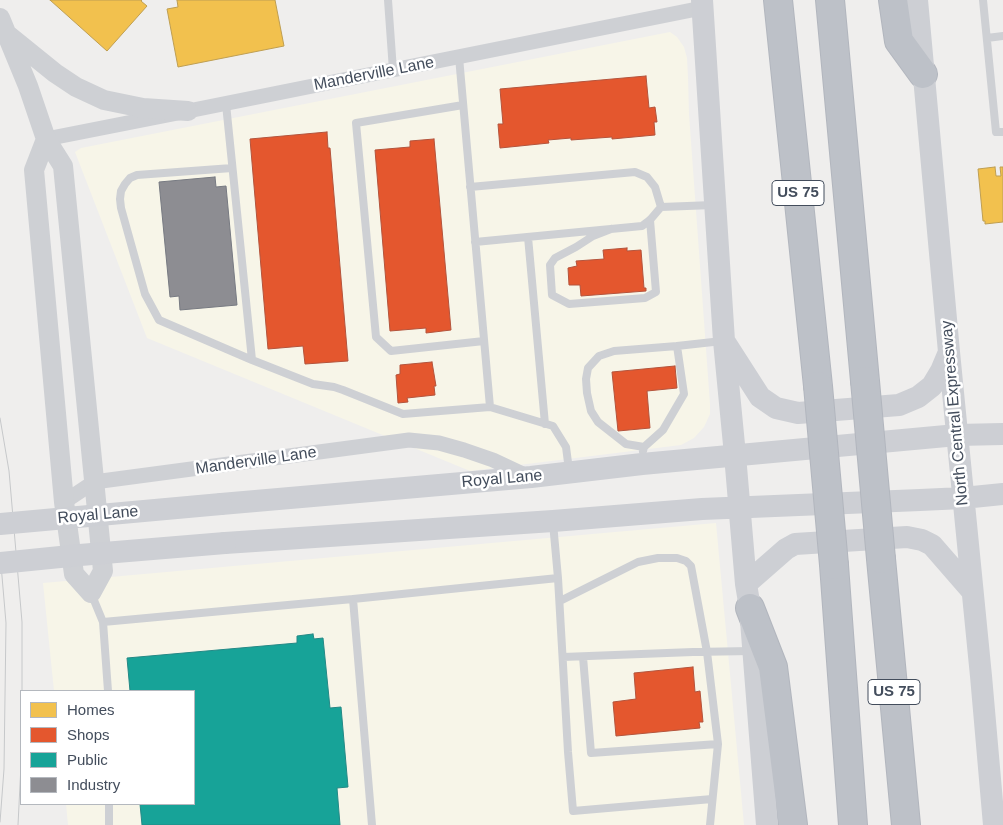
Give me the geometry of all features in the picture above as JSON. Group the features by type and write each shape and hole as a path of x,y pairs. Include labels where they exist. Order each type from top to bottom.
{"highway":[{"name":"US 75","path":"778,0 818,386 834,565 853,825"},
{"name":"US 75","path":"830,0 906,825"},
{"path":"893,0 899,41 923,74"},
{"path":"748,596 773,667 793,825"}],"main road":[{"name":"North Central Expressway","path":"917,0 972,591 992,761 994,825"},
{"path":"702,4 724,341 753,651 766,825"},
{"path":"724,341 760,397 776,408 798,413 899,404 918,397 932,386 949,352"},
{"name":"Royal Lane","path":"0,524 569,473 643,455 735,455 957,435 1003,434"},
{"path":"0,563 225,543 702,509 963,498 1003,494"},
{"path":"748,596 786,549 795,544 907,537 922,540 932,545 972,591"}],"street":[{"name":"Manderville Lane","path":"46,139 459,57 702,4"},
{"path":"4,26 55,73 76,87 104,100 144,108 188,111"},
{"path":"4,26 28,86 46,139 63,166 103,571 91,593 74,574 64,502 34,170 46,139"},
{"name":"Manderville Lane","path":"64,502 94,482 410,440 439,443 464,450 493,460 530,477"}],"lane":[{"path":"388,0 393,70"},
{"path":"983,0 996,132 1003,132"},
{"path":"987,38 1003,36"},
{"path":"459,57 490,408"},
{"path":"226,104 252,360"},
{"path":"463,105 356,123 376,338 391,351 484,342"},
{"path":"232,168 137,175 130,178 121,191 121,208 145,294 159,320 313,384 343,390 402,414 490,408 553,426 566,447 569,473"},
{"path":"470,187 635,172 647,178 655,187 661,207"},
{"path":"475,242 642,226 661,207 715,205"},
{"path":"611,229 593,236 556,258 550,265 552,295 569,304 645,298 656,292 650,220"},
{"path":"528,237 545,424"},
{"path":"676,346 684,394 663,430 643,455 598,422 591,410 587,393 586,379 588,368 599,356 614,351 724,341"},
{"path":"553,521 573,811 712,799"},
{"path":"560,601 638,562 658,558 677,558 686,560 692,566 707,652 718,744 710,825"},
{"path":"103,622 558,578"},
{"path":"91,593 103,622 108,690"},
{"path":"353,599 372,825"},
{"path":"563,657 753,651"},
{"path":"583,657 590,752 718,744"},
{"path":"109,805 109,825"}],"shaded area":[{"path":"670,32 677,37 684,47 687,58 689,114 710,404 710,414 704,427 694,438 681,445 470,471 147,338 75,152 81,148"},
{"path":"716,523 744,825 68,825 66,805 195,805 195,690 54,690 43,583"}],"building: Homes":[{"path":"50,0 142,0 147,6 107,51"},
{"path":"177,0 275,0 284,46 178,67 167,9 178,7"},
{"path":"995,167 996,176 1001,176 1000,167 1003,167 1003,222 985,224 985,221 983,221 978,169"}],"building: Shops":[{"path":"646,76 649,108 655,107 657,122 654,122 655,135 612,139 612,137 571,140 571,138 548,140 549,143 500,148 498,124 503,124 500,89"},
{"path":"327,132 328,148 330,148 348,361 305,364 303,346 268,349 250,139"},
{"path":"434,139 451,330 426,333 426,328 390,331 375,150 410,147 410,141"},
{"path":"627,248 627,251 641,250 644,288 646,288 646,291 581,296 580,285 569,285 568,268 577,266 576,261 604,259 603,250"},
{"path":"432,362 436,386 434,386 435,395 407,398 408,402 398,403 396,375 400,374 400,365"},
{"path":"675,366 677,388 647,391 650,428 618,431 612,372"},
{"path":"693,667 695,692 700,691 703,722 699,722 700,728 616,736 613,702 636,699 634,673"}],"building: Public":[{"path":"313,634 314,639 323,638 330,708 341,707 348,787 337,788 340,825 142,825 140,805 195,805 195,690 130,690 127,658 297,643 297,636"}],"building: Industry":[{"path":"215,177 216,187 226,186 237,305 180,310 179,296 170,297 159,182"}],"tram line":[{"path":"0,418 9,471 22,622 22,690"},
{"path":"0,553 6,623 4,769 0,822"},
{"path":"18,825 20,785"}]}
